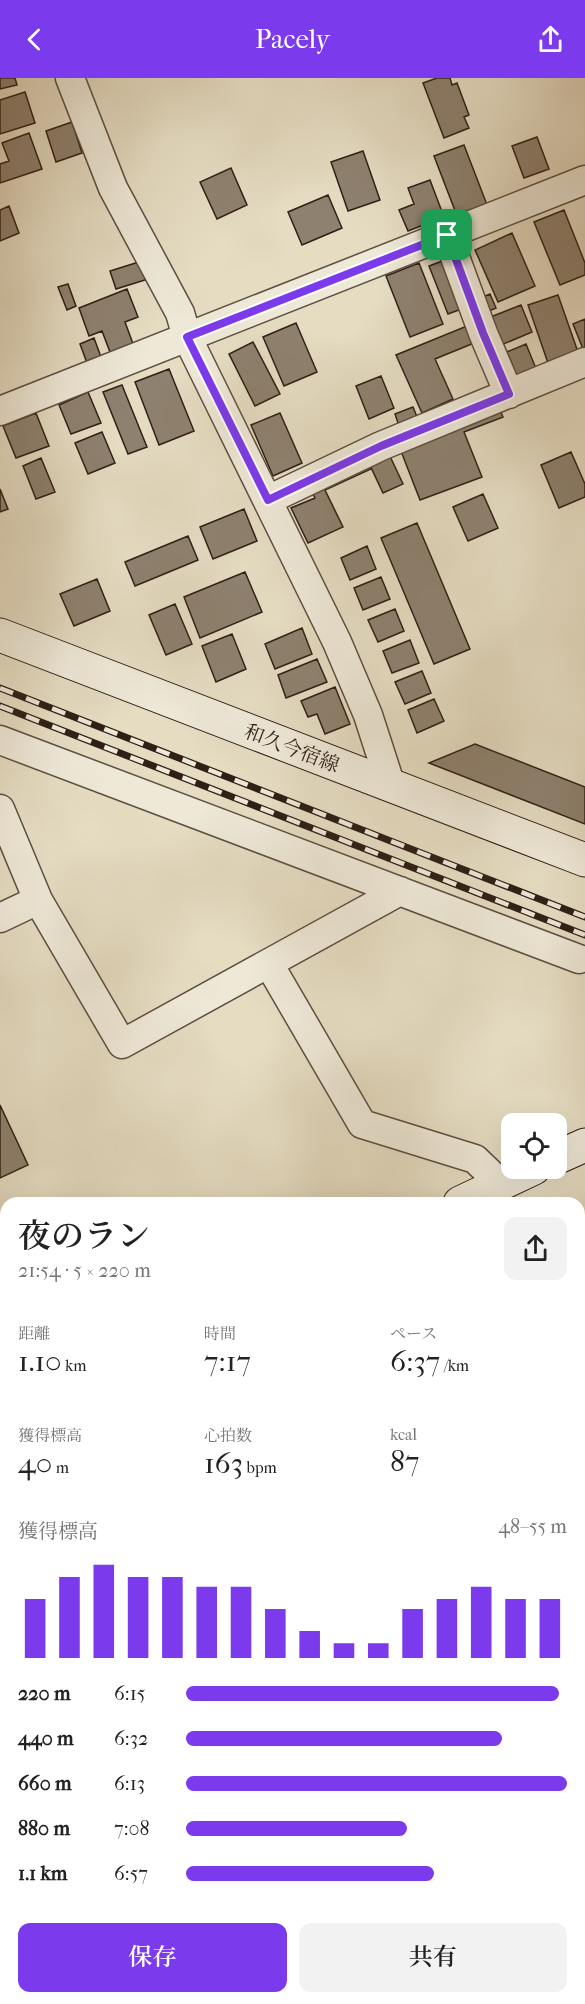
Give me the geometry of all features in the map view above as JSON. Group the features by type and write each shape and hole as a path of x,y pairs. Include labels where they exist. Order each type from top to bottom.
{"main road":[{"name":"和久今宿線","path":"0,635 585,860"},
{"path":"473,1197 511,1179"}],"street":[{"path":"70,78 113,188 180,314 187,337 342,652 368,715 391,786"},
{"path":"0,411 585,180"},
{"path":"447,235 483,333 509,394"},
{"path":"268,500 381,446 585,362"},
{"path":"0,740 579,959"},
{"path":"0,809 38,900 122,1044 400,891"},
{"path":"0,918 38,900"},
{"path":"269,964 362,1124 475,1159 501,1184"}],"building":[{"path":"0,78 15,78 17,85 0,89"},
{"path":"437,78 450,78 452,85 457,83 469,115 464,117 469,128 444,138 423,83"},
{"path":"25,92 35,123 0,134 0,100"},
{"path":"72,122 82,153 56,162 46,131"},
{"path":"29,133 42,169 0,183 0,164 9,161 2,143"},
{"path":"537,137 549,169 524,178 512,146"},
{"path":"464,145 489,210 459,221 434,156"},
{"path":"363,151 380,200 348,211 331,162"},
{"path":"231,168 247,205 217,219 200,182"},
{"path":"430,180 444,217 408,231 399,210 414,204 408,188"},
{"path":"328,195 342,228 302,245 288,212"},
{"path":"9,206 19,233 0,241 0,210"},
{"path":"564,210 585,263 585,275 560,285 534,222"},
{"path":"512,233 535,286 498,302 475,250"},
{"path":"445,260 464,308 448,314 429,266"},
{"path":"142,261 148,279 116,289 110,271"},
{"path":"419,263 443,324 410,337 386,276"},
{"path":"68,284 76,306 67,310 58,287"},
{"path":"127,289 138,317 125,322 136,352 113,360 102,331 89,336 79,308"},
{"path":"490,294 496,308 479,315 473,301"},
{"path":"558,295 578,352 548,363 528,305"},
{"path":"521,305 532,332 494,348 483,320"},
{"path":"585,319 585,354 573,324"},
{"path":"296,323 317,372 284,386 263,337"},
{"path":"467,326 474,343 435,359 453,399 422,413 396,355"},
{"path":"94,338 101,357 87,363 80,344"},
{"path":"253,342 280,394 255,406 229,354"},
{"path":"526,344 539,376 511,388 497,356"},
{"path":"169,369 194,431 159,445 135,382"},
{"path":"381,376 394,408 369,419 356,386"},
{"path":"122,385 147,447 128,454 103,392"},
{"path":"88,392 101,423 71,434 59,405"},
{"path":"413,407 420,424 401,432 395,414"},
{"path":"499,408 503,417 464,432 482,477 420,500 399,446"},
{"path":"36,413 49,446 16,458 3,426"},
{"path":"280,413 302,463 273,476 251,425"},
{"path":"102,432 115,463 88,474 75,443"},
{"path":"388,452 403,484 383,493 368,461"},
{"path":"571,452 585,484 585,497 559,508 541,465"},
{"path":"41,458 55,492 36,499 23,466"},
{"path":"366,459 371,469 325,490 343,527 308,543 291,508 315,498 309,486"},
{"path":"0,489 8,509 0,512"},
{"path":"483,494 498,528 468,541 453,507"},
{"path":"244,509 257,541 213,559 200,527"},
{"path":"417,523 470,649 434,664 381,538"},
{"path":"188,536 198,560 135,586 125,562"},
{"path":"367,546 376,569 350,580 341,558"},
{"path":"245,572 262,612 200,638 184,597"},
{"path":"381,577 390,599 363,610 354,588"},
{"path":"97,579 110,611 74,626 60,594"},
{"path":"175,604 192,644 166,655 149,615"},
{"path":"395,609 404,631 378,642 368,620"},
{"path":"302,628 312,654 275,669 265,644"},
{"path":"232,634 246,669 216,682 202,646"},
{"path":"410,640 419,663 392,673 383,651"},
{"path":"317,659 327,682 286,698 278,675"},
{"path":"422,671 431,693 405,704 395,682"},
{"path":"335,687 350,724 325,734 317,714 308,717 301,701"},
{"path":"434,699 444,721 417,733 408,710"},
{"path":"475,744 585,787 585,824 429,763"},
{"path":"0,1105 28,1165 0,1178"}],"railway":[{"path":"0,688 585,917"},
{"path":"0,706 585,935"}],"route":[{"path":"447,235 483,333 509,394 381,446 268,500 187,337 447,235"}]}
